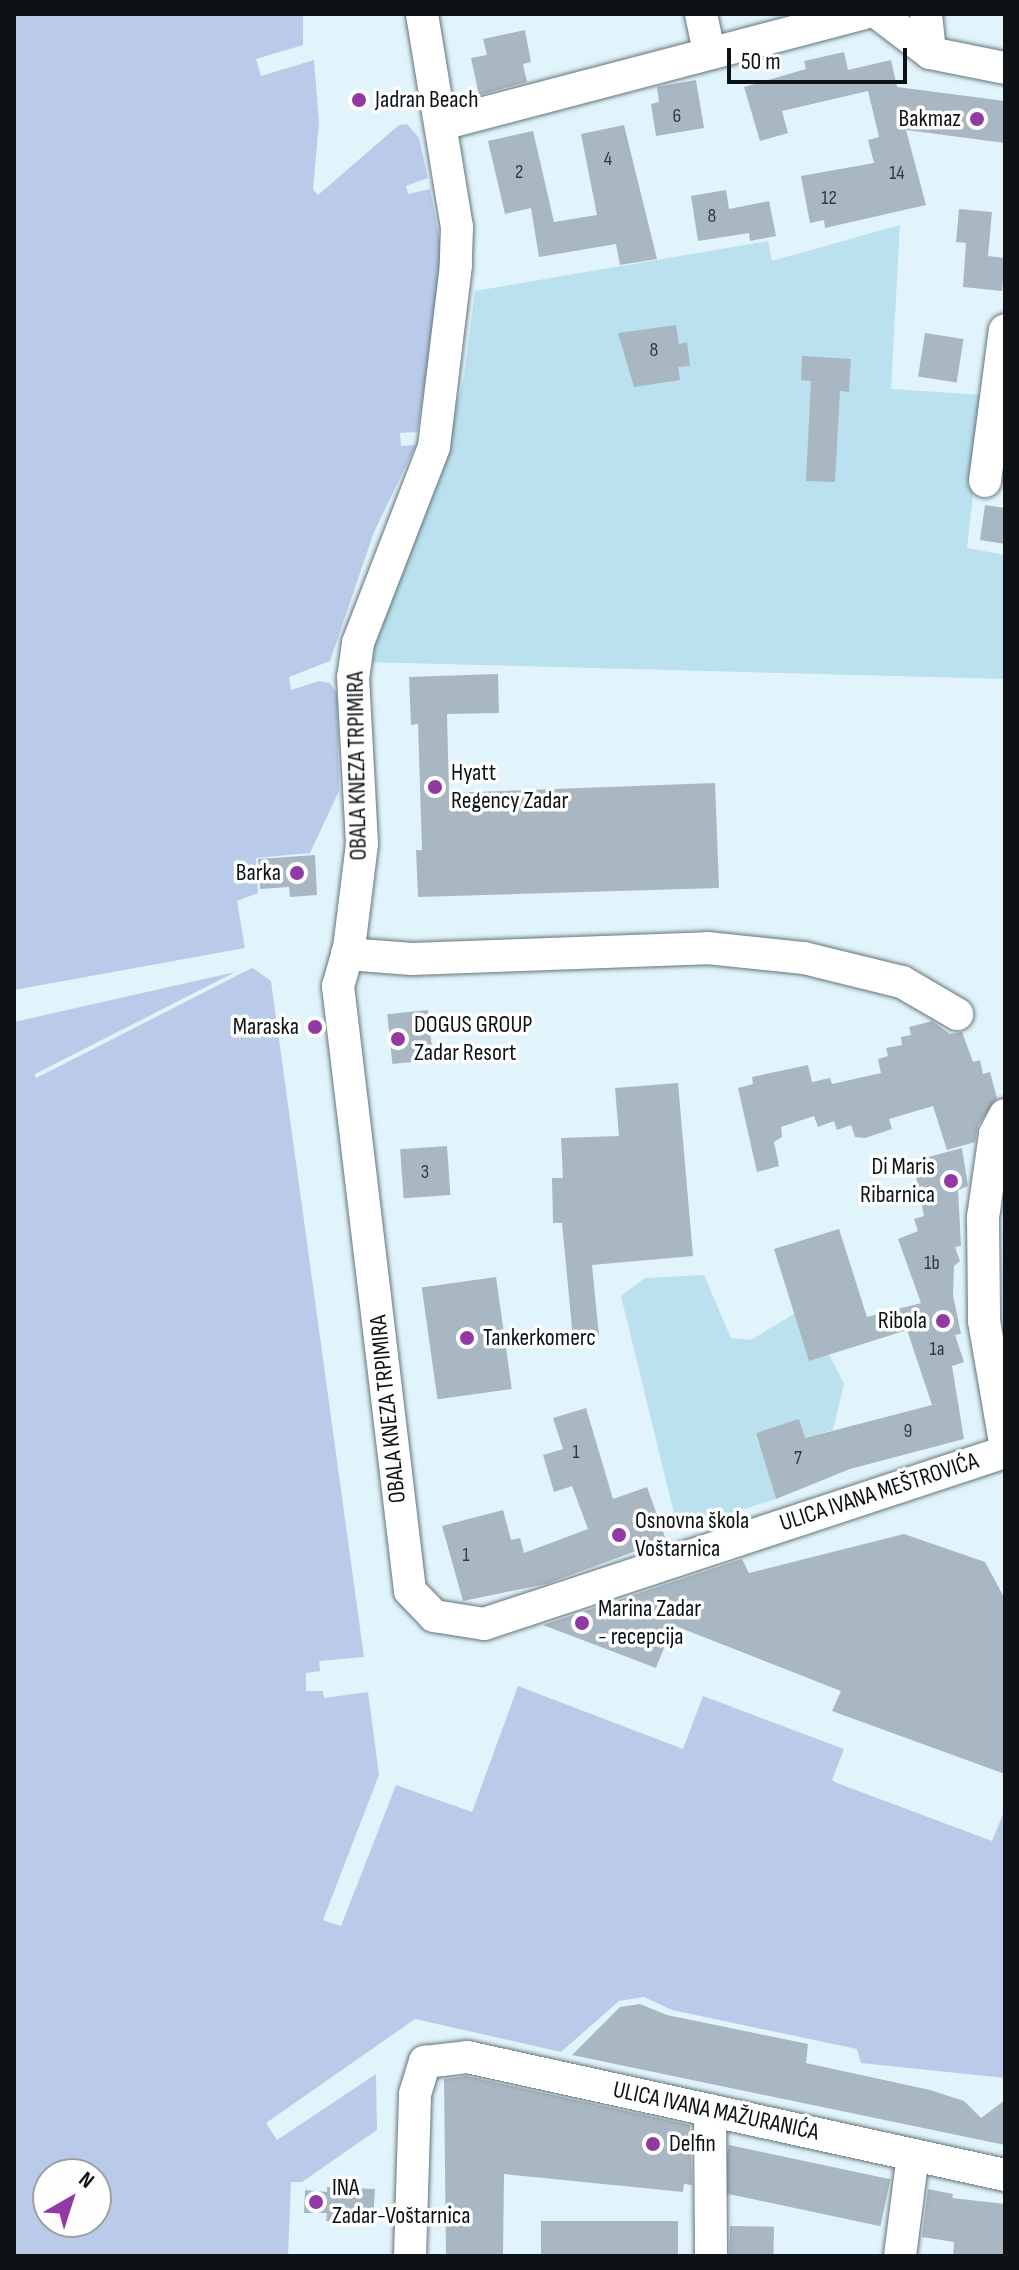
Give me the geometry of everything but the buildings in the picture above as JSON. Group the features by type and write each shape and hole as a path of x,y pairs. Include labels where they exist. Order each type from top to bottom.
{"street":[{"name":"OBALA KNEZA TRPIMIRA","path":"422,14 457,227 456,265 434,447 358,643 353,677 362,844 355,915 338,986 404,1569 410,1591 434,1616"},
{"path":"701,14 709,53"},
{"path":"442,124 862,14"},
{"path":"879,14 930,53 1005,68"},
{"path":"926,14 930,53"},
{"path":"985,481 1005,330"},
{"path":"347,954 412,959 707,948 804,958 902,982 957,1014"},
{"path":"1005,1115 995,1134 983,1232 984,1321 1005,1443"},
{"name":"ULICA IVANA MEŠTROVIĆA","path":"434,1616 484,1624 1005,1452"},
{"name":"ULICA IVANA MAŽURANIĆA","path":"410,2256 415,2094 425,2062 467,2057 1005,2175"},
{"path":"710,2110 711,2256"},
{"path":"900,2256 913,2155"}],"shaded area":[{"path":"14,14 303,14 303,45 256,59 261,76 314,60 319,123 313,189 318,195 399,125 407,124 419,138 428,178 406,186 408,194 430,189 441,247 440,292 417,432 400,433 401,446 416,445 374,532 330,661 289,677 291,690 319,681 330,683 337,694 339,791 310,853 256,858 258,893 237,901 245,948 14,990"},
{"path":"900,225 891,389 984,395 967,548 1005,555 1005,679 365,662 447,445 464,376 475,291 768,241 772,261"},
{"path":"253,968 271,981 364,1657 319,1661 320,1671 306,1673 306,1691 323,1691 324,1698 368,1692 379,1775 323,1920 341,1926 396,1785 472,1812 518,1686 683,1749 703,1696 844,1749 832,1780 837,1783 992,1841 1005,1809 1005,2078 861,2063 857,2049 672,2010 644,1997 619,2001 561,2052 415,2019 266,2123 277,2140 376,2074 377,2130 302,2182 291,2182 288,2256 14,2256 14,1022"},
{"path":"704,1275 731,1338 751,1340 805,1307 844,1384 833,1430 805,1438 799,1420 756,1433 776,1499 678,1530 621,1296 645,1278"}],"pier":[{"path":"245,948 246,952 18,1009 17,1005"},
{"path":"251,964 253,968 36,1078 34,1074"}],"place":[{"name":"Jadran Beach","path":"359,100"},
{"name":"Bakmaz","path":"977,119"},
{"name":"Hyatt Regency Zadar","path":"435,787"},
{"name":"Barka","path":"297,873"},
{"name":"Maraska","path":"315,1027"},
{"name":"DOGUS GROUP Zadar Resort","path":"398,1039"},
{"name":"Di Maris Ribarnica","path":"951,1181"},
{"name":"Ribola","path":"943,1321"},
{"name":"Tankerkomerc","path":"467,1338"},
{"name":"Osnovna škola Voštarnica","path":"619,1535"},
{"name":"Marina Zadar - recepcija","path":"582,1623"},
{"name":"Delfin","path":"653,2144"},
{"name":"INA Zadar-Voštarnica","path":"316,2202"}]}
